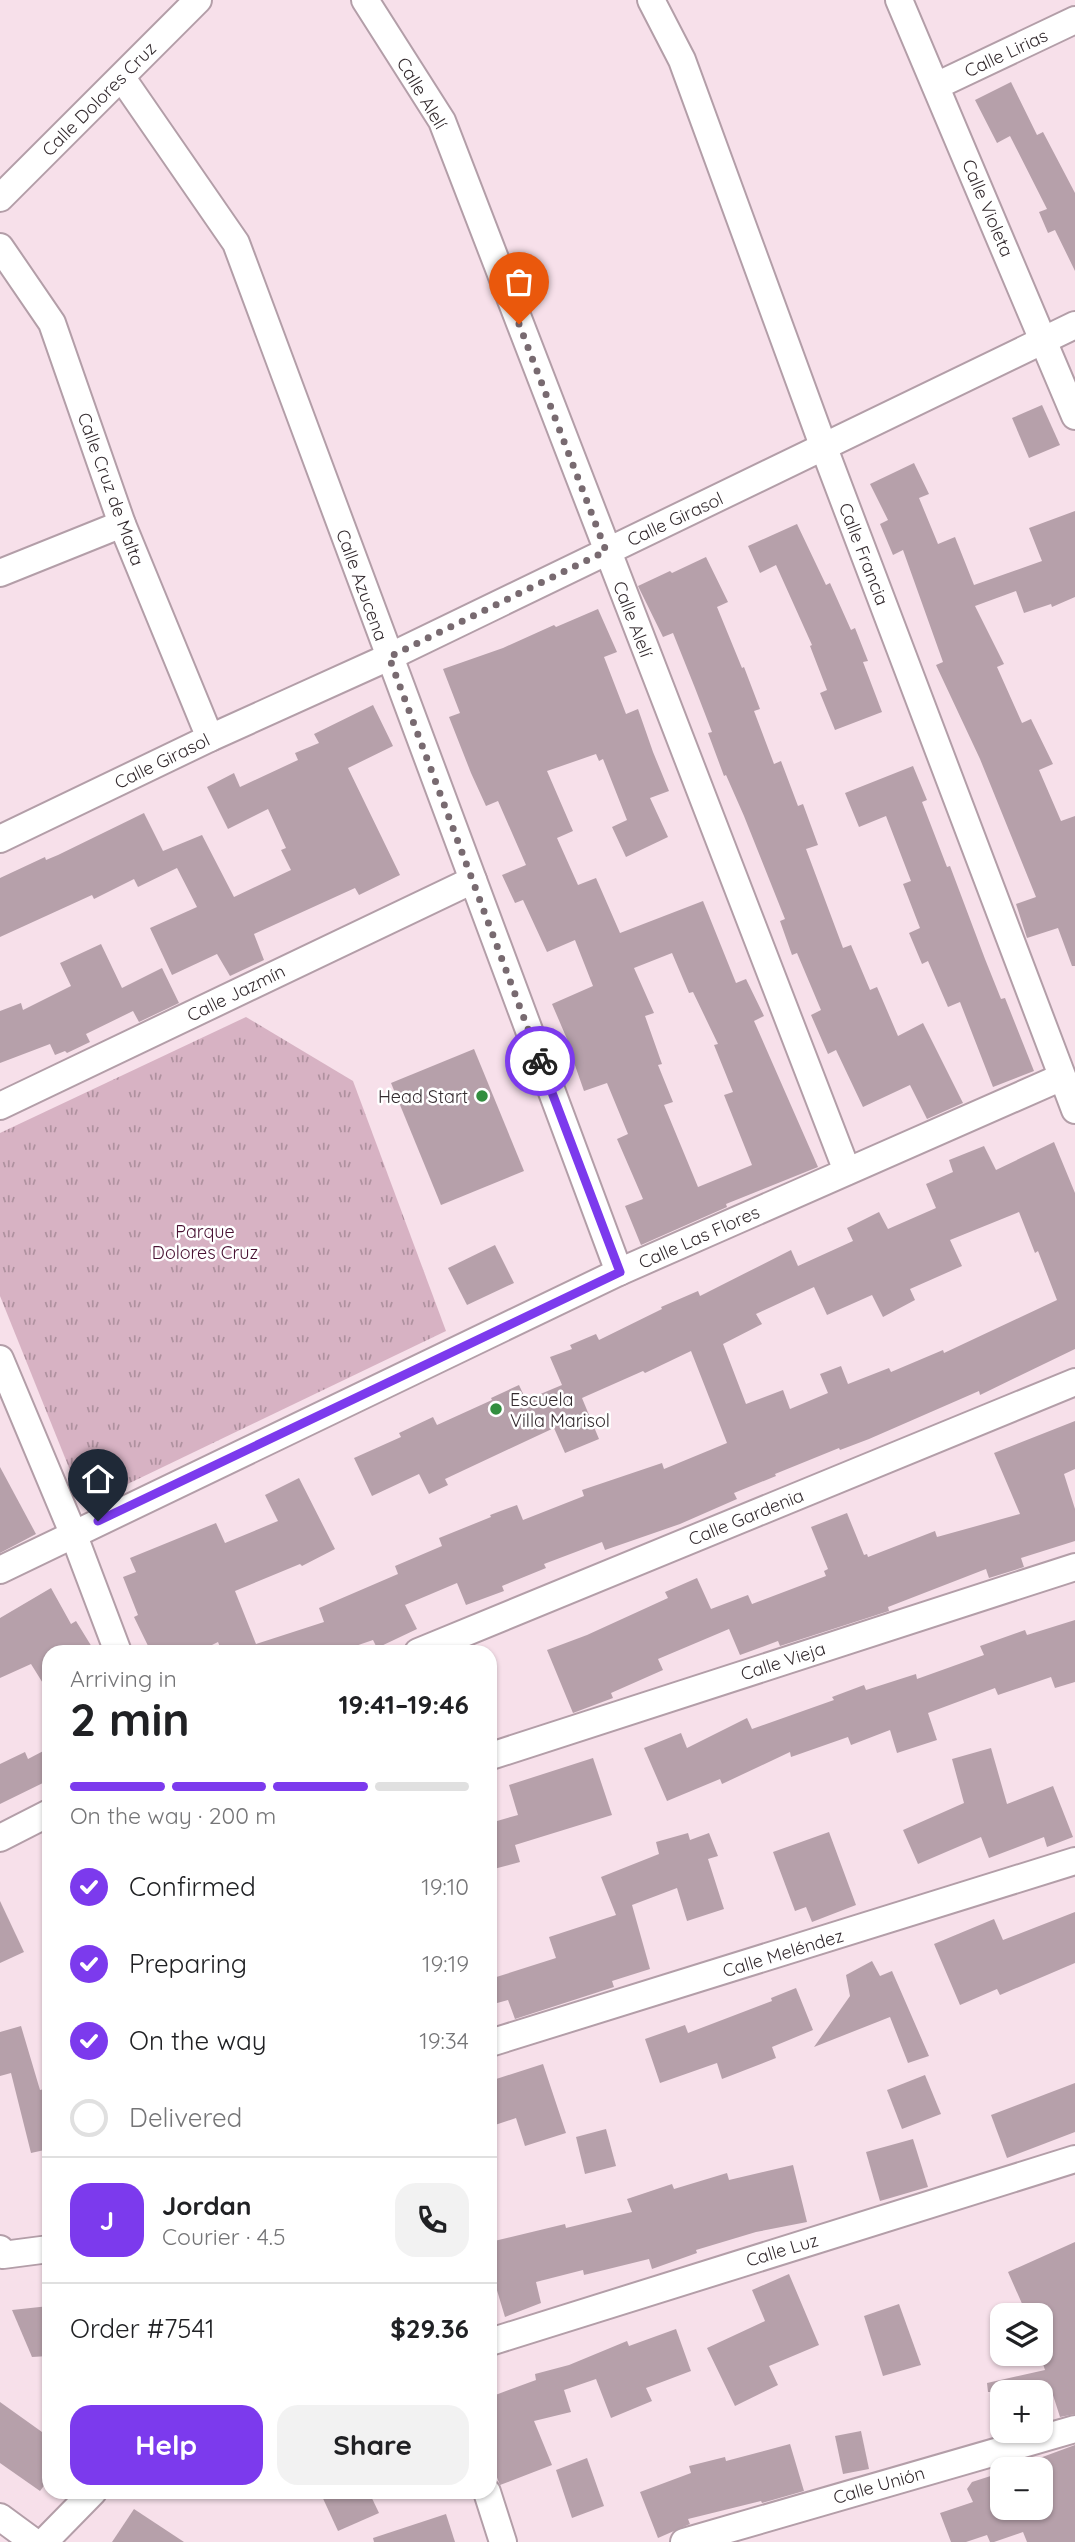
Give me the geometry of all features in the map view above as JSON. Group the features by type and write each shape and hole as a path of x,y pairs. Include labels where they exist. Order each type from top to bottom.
{"street":[{"name":"Calle Dolores Cruz","path":"0,198 198,0"},
{"name":"Calle Alelí","path":"365,0 442,121 847,1171"},
{"name":"Calle Francia","path":"651,0 682,60 824,448 1075,1110"},
{"name":"Calle Violeta","path":"899,0 1075,416"},
{"name":"Calle Lirias","path":"936,86 1075,20"},
{"name":"Calle Azucena","path":"122,78 236,243 620,1272"},
{"name":"Calle Cruz de Malta","path":"0,247 52,323 122,524 210,738"},
{"name":"Calle Girasol","path":"0,839 210,738 389,657 1075,325"},
{"path":"0,573 122,524"},
{"name":"Calle Jazmín","path":"0,1107 473,880"},
{"name":"Calle Las Flores","path":"0,1570 620,1272 1062,1077"},
{"path":"0,1359 73,1533 115,1645"},
{"name":"Calle Gardenia","path":"435,1645 1075,1382"},
{"name":"Calle Vieja","path":"497,1754 1075,1567"},
{"path":"0,1838 42,1817"},
{"name":"Calle Meléndez","path":"497,2041 1075,1861"},
{"name":"Calle Luz","path":"497,2340 1075,2159"},
{"path":"1,2254 42,2250"},
{"name":"Calle Unión","path":"684,2542 1075,2429"},
{"path":"44,2542 86,2499"},
{"path":"489,2499 503,2542"},
{"path":"0,2517 34,2542"}],"green space":[{"name":"Parque Dolores Cruz","path":"246,1017 353,1081 446,1331 84,1505 0,1296 0,1133"}],"building":[{"path":"1011,82 1037,135 1043,132 1075,193 1075,271 1055,230 1048,233 1039,212 1047,209 1010,136 997,143 975,100"},
{"path":"1042,405 1060,445 1029,458 1012,418"},
{"path":"914,463 929,494 919,498 938,544 955,537 974,585 1042,561 1029,528 1075,511 1075,597 1052,607 1051,604 1024,613 1016,591 975,606 1004,664 997,667 1022,723 1031,719 1053,764 1039,770 1061,821 1075,816 1075,966 1072,966 1058,928 1027,938 1016,904 1036,897 980,759 936,665 943,662 903,550 893,555 880,524 888,520 870,484"},
{"path":"797,524 826,585 830,583 851,630 855,628 868,661 863,662 882,712 835,730 820,693 827,690 810,646 812,645 776,565 760,573 748,546"},
{"path":"706,557 728,602 717,607 760,709 754,711 774,764 781,761 798,806 803,804 818,845 806,849 843,948 851,945 870,990 877,987 898,1036 923,1023 963,1103 927,1119 910,1085 863,1107 836,1050 828,1054 811,1015 821,1010 797,953 792,955 780,921 785,919 744,816 726,775 724,776 708,733 712,732 673,633 663,637 638,586"},
{"path":"598,609 617,652 604,657 626,714 638,709 669,791 650,798 668,837 626,857 612,827 627,820 603,759 599,761 596,754 547,771 573,831 557,838 578,885 596,878 620,933 703,901 736,983 746,979 764,1016 754,1021 818,1167 726,1204 727,1207 641,1245 625,1206 643,1199 617,1139 628,1134 607,1083 584,1091 571,1054 573,1053 552,1004 593,986 575,940 547,952 523,900 515,903 502,875 526,865 498,801 486,806 449,717 460,713 443,669 503,648 554,625 556,627","holes":["672,953 689,993 693,992 718,1044 714,1045 733,1092 724,1095 752,1165 698,1187 664,1105 673,1102 658,1065 662,1064 645,1016 654,1013 634,968"]},
{"path":"373,705 393,746 348,768 400,875 359,895 355,888 254,934 264,960 230,976 217,954 172,975 150,928 197,907 177,868 138,887 134,879 94,899 92,895 0,937 0,878 45,857 46,860 58,855 144,813 163,851 202,835 234,897 291,870 281,850 286,848 268,809 228,829 207,787 234,773 240,787 298,760 295,753 319,743 314,734"},
{"path":"913,766 927,800 922,802 947,867 950,866 1001,999 1005,998 1034,1071 993,1087 960,1002 948,1007 928,961 922,964 909,933 920,928 903,884 911,881 886,816 859,827 845,793"},
{"path":"101,944 122,988 162,968 179,1003 139,1022 133,1011 86,1034 90,1042 67,1053 65,1051 55,1055 50,1044 0,1063 0,1011 21,1003 23,1010 71,986 60,963"},
{"path":"474,1049 524,1171 441,1205 391,1083"},
{"path":"1054,1142 1075,1193 1075,1349 980,1395 979,1391 869,1439 775,1474 776,1476 734,1493 737,1499 680,1524 605,1550 602,1542 544,1564 546,1568 502,1586 504,1591 466,1605 457,1583 405,1605 417,1629 383,1645 376,1645 373,1640 358,1645 219,1645 218,1642 212,1645 148,1645 134,1617 138,1615 123,1577 136,1572 130,1558 216,1523 225,1543 278,1521 265,1495 299,1478 335,1549 302,1566 300,1564 235,1591 256,1644 324,1622 319,1608 398,1574 395,1566 442,1546 439,1538 491,1517 490,1515 517,1505 523,1520 584,1496 582,1490 662,1463 664,1469 727,1443 691,1351 582,1398 599,1439 565,1453 554,1428 445,1479 448,1485 429,1494 419,1474 372,1496 354,1458 401,1437 399,1433 433,1417 437,1425 519,1385 526,1400 562,1385 550,1357 572,1349 570,1345 596,1334 599,1340 662,1309 661,1307 698,1291 700,1296 791,1250 798,1266 853,1241 847,1228 879,1212 888,1229 936,1208 926,1184 953,1172 949,1160 984,1146 996,1170","holes":["1019,1212 1035,1253 1038,1251 1057,1300 944,1353 943,1350 891,1372 889,1368 848,1384 841,1366 820,1374 828,1393 790,1409 783,1390 746,1404 723,1344 762,1324 756,1314 814,1287 827,1315 872,1295 883,1317 915,1300 910,1289 962,1266 950,1240"]},
{"path":"495,1245 514,1283 467,1305 448,1268"},
{"path":"1075,1421 1075,1469 1064,1474 1075,1509 1075,1541 1021,1558 1024,1567 989,1578 986,1569 888,1607 889,1611 780,1646 778,1641 740,1655 729,1629 658,1659 663,1670 611,1693 613,1698 573,1713 547,1650 668,1598 665,1592 697,1578 711,1609 748,1595 752,1604 826,1576 824,1571 828,1569 811,1527 847,1513 864,1555 867,1554 868,1557 935,1531 937,1537 1020,1514 994,1453"},
{"path":"0,1467 36,1534 0,1553"},
{"path":"51,1588 71,1624 76,1621 91,1645 42,1645 42,1682 31,1664 0,1678 0,1618"},
{"path":"1075,1620 1075,1682 1055,1688 1051,1677 998,1695 995,1688 928,1713 937,1740 897,1753 890,1730 851,1745 848,1737 791,1757 790,1752 722,1784 720,1779 667,1801 644,1748 681,1733 687,1748 747,1718 752,1729 834,1700 832,1697 864,1685 866,1690 916,1674 917,1679 984,1655 980,1646 1025,1630 1027,1635"},
{"path":"991,1748 1007,1804 1053,1786 1073,1837 1047,1847 1044,1837 989,1858 981,1837 918,1864 903,1830 964,1803 952,1759"},
{"path":"25,1752 28,1759 42,1752 42,1783 0,1804 0,1764"},
{"path":"593,1758 612,1815 515,1845 520,1862 497,1868 497,1821 518,1815 509,1785"},
{"path":"829,1832 856,1905 812,1922 806,1907 795,1911 773,1852"},
{"path":"688,1833 690,1840 709,1833 718,1856 708,1859 724,1909 687,1921 677,1888 632,1905 650,1969 612,1981 614,1987 515,2019 508,2000 497,2003 497,1977 556,1958 549,1937 616,1915 601,1877 659,1854 656,1842"},
{"path":"0,1901 24,1952 0,1963"},
{"path":"1075,1912 1075,1963 1000,1995 997,1989 960,2005 934,1944 994,1919 1003,1940"},
{"path":"872,1961 880,1976 892,1971 929,2056 908,2063 890,2017 814,2047 850,1996 846,1975"},
{"path":"796,1988 813,2030 772,2047 776,2058 722,2079 717,2063 660,2083 645,2039 685,2025 688,2033 772,2001 771,1998"},
{"path":"21,2026 42,2090 42,2151 31,2153 11,2073 0,2076 0,2032"},
{"path":"543,2064 566,2133 525,2146 516,2118 497,2124 497,2079"},
{"path":"925,2075 941,2114 902,2129 887,2090"},
{"path":"1075,2083 1075,2132 1007,2158 991,2115"},
{"path":"606,2129 616,2166 585,2174 576,2137"},
{"path":"913,2139 928,2187 880,2201 866,2152"},
{"path":"793,2165 807,2222 756,2232 696,2250 697,2253 652,2269 649,2259 584,2275 583,2270 536,2282 541,2303 505,2317 497,2290 497,2240 565,2224 566,2228 632,2212 627,2199 672,2184 674,2189 727,2173 729,2180"},
{"path":"1075,2242 1075,2414 1060,2417 1053,2395 1053,2380 1000,2380 1045,2370 1044,2366 1053,2366 1053,2303 1022,2303 1008,2272"},
{"path":"789,2274 819,2345 769,2366 778,2385 735,2406 707,2348 765,2321 752,2290"},
{"path":"899,2304 921,2365 883,2376 864,2316"},
{"path":"42,2307 42,2356 32,2357 12,2310"},
{"path":"676,2329 691,2371 646,2388 652,2401 611,2418 596,2379 564,2390 571,2412 534,2421 552,2465 500,2485 497,2478 497,2394 536,2380 535,2374 569,2365 627,2341 629,2346"},
{"path":"0,2402 42,2432 42,2488 40,2491 0,2463"},
{"path":"861,2431 869,2469 843,2474 835,2436"},
{"path":"790,2444 804,2491 688,2519 690,2524 658,2538 640,2492 691,2473 689,2466 725,2457 726,2461"},
{"path":"1075,2445 1075,2542 1027,2542 1023,2532 994,2542 990,2542 987,2535 966,2542 951,2542 940,2513 973,2502 967,2489 972,2482 990,2476 990,2520 1053,2520 1053,2457 1042,2457"},
{"path":"587,2458 604,2506 572,2518 556,2470"},
{"path":"323,2499 372,2499 379,2513 338,2531"},
{"path":"134,2509 184,2542 112,2542"},
{"path":"446,2514 455,2542 374,2542 373,2538"}],"way so far":[{"path":"519,324 606,551 389,657 540,1061"}],"place":[{"name":"Head Start","path":"482,1096"},
{"name":"Escuela Villa Marisol","path":"496,1409"}],"route":[{"path":"98,1521 620,1272 540,1061"}]}
